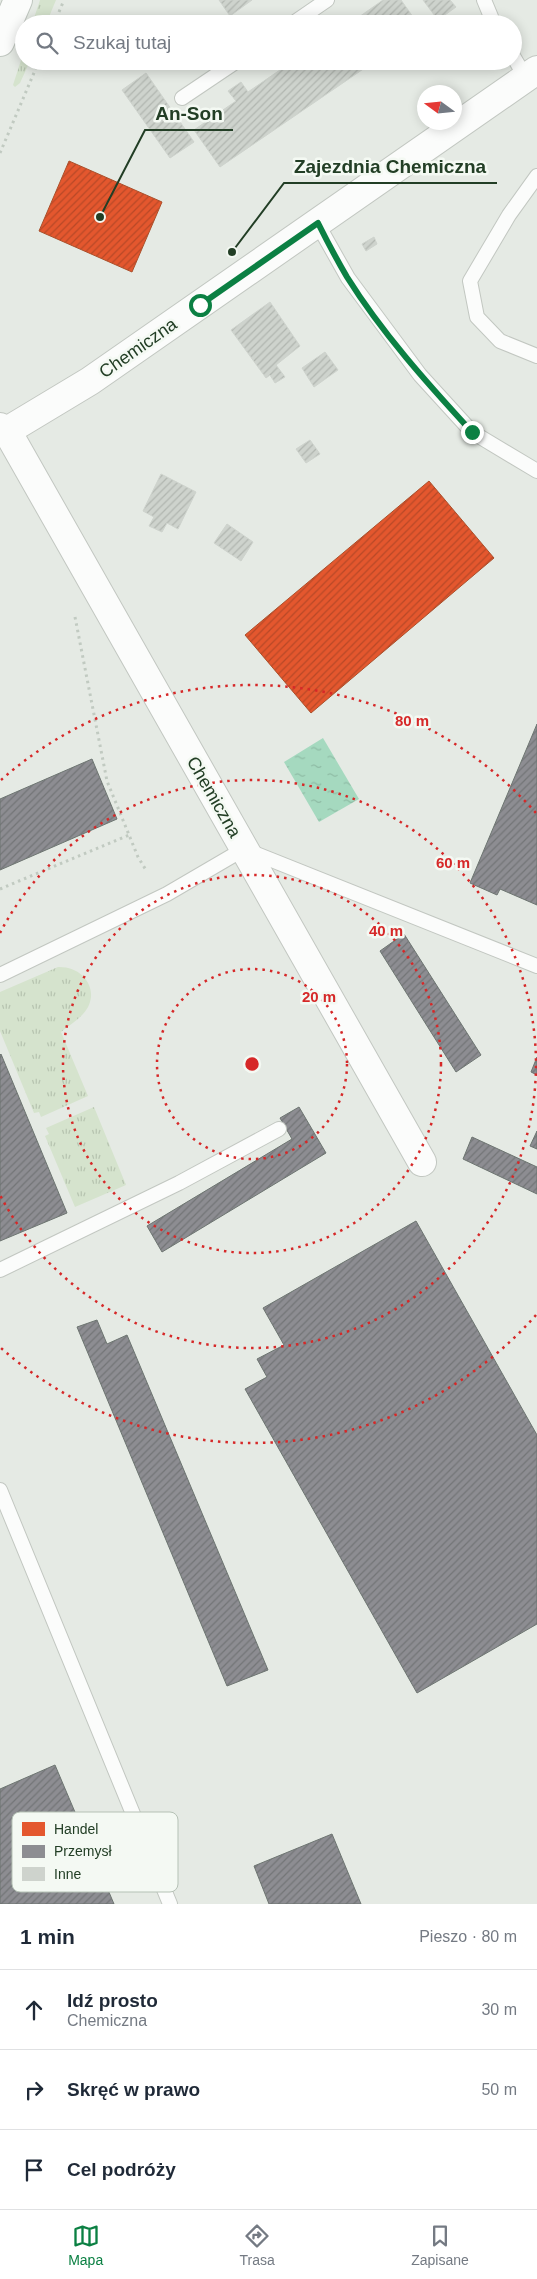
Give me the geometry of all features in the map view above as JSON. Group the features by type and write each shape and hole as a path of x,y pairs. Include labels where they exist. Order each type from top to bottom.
{"street":[{"path":"0,42 18,0"},
{"name":"Chemiczna","path":"422,1162 244,849 2,431 90,381 318,223 525,68"}],"lane":[{"path":"305,15 327,0"},
{"path":"484,0 490,15"},
{"path":"182,98 224,70"},
{"path":"537,176 509,215 470,281 477,317 500,341 537,356"},
{"path":"318,223 348,278 420,376 472,432 537,471"},
{"path":"0,975 167,894 244,849 537,966"},
{"path":"0,1270 179,1183 279,1129"},
{"path":"0,1490 132,1812"},
{"path":"165,1892 170,1904"}],"path":[{"path":"58,15 64,0"},
{"path":"0,153 34,70"},
{"path":"76,609 75,616 107,781 129,835 146,870"},
{"path":"0,889 129,835"}],"green space":[{"path":"40,0 56,0 50,15 35,15"},
{"path":"18,70 26,70 20,83 15,87 13,85"},
{"path":"58,967 76,971 88,982 91,990 91,998 83,1014 61,1032 88,1096 41,1117 39,1112 34,1113 0,1031 0,992"},
{"path":"94,1107 126,1185 75,1207 45,1136 49,1134 46,1128"}],"water":[{"path":"323,738 359,799 319,822 284,762"}],"building: Handel":[{"path":"69,161 162,202 132,272 39,231"},
{"path":"429,481 494,558 311,713 245,635"}],"building: Przemysł":[{"path":"537,724 537,905 500,889 497,895 470,883"},
{"path":"92,759 117,819 0,870 0,799"},
{"path":"404,934 481,1055 456,1072 380,951"},
{"path":"0,1055 67,1213 0,1241"},
{"path":"537,1057 537,1075 531,1072"},
{"path":"299,1107 326,1153 162,1252 147,1226 292,1139 280,1118"},
{"path":"537,1131 537,1149 530,1146"},
{"path":"472,1137 537,1167 537,1194 463,1159"},
{"path":"416,1221 537,1435 537,1624 417,1693 245,1389 267,1377 257,1359 284,1345 263,1308"},
{"path":"97,1320 107,1344 127,1335 268,1670 227,1686 77,1327"},
{"path":"55,1765 75,1812 12,1812 12,1892 109,1892 114,1904 0,1904 0,1789"},
{"path":"332,1834 361,1904 269,1904 254,1866"}],"building: Inne":[{"path":"219,0 252,0 231,15 229,15"},
{"path":"383,0 401,0 412,15 362,15"},
{"path":"423,0 450,0 456,7 445,15 434,15"},
{"path":"280,70 362,70 220,167 194,130 236,101 228,91 241,82 248,92"},
{"path":"146,73 194,142 170,158 122,90"},
{"path":"374,237 377,244 366,251 362,244"},
{"path":"270,302 300,346 276,365 285,377 275,383 270,375 266,378 231,330"},
{"path":"325,352 338,370 314,387 302,368"},
{"path":"310,440 320,454 306,463 296,449"},
{"path":"161,474 196,492 178,529 167,523 162,532 149,526 154,517 143,511"},
{"path":"227,524 253,542 241,561 214,543"}],"place":[{"name":"An-Son","path":"100,217"},
{"name":"Zajezdnia Chemiczna","path":"232,252"}],"route":[{"path":"200,305 318,223 348,278 384,329 420,376 472,432"}]}
